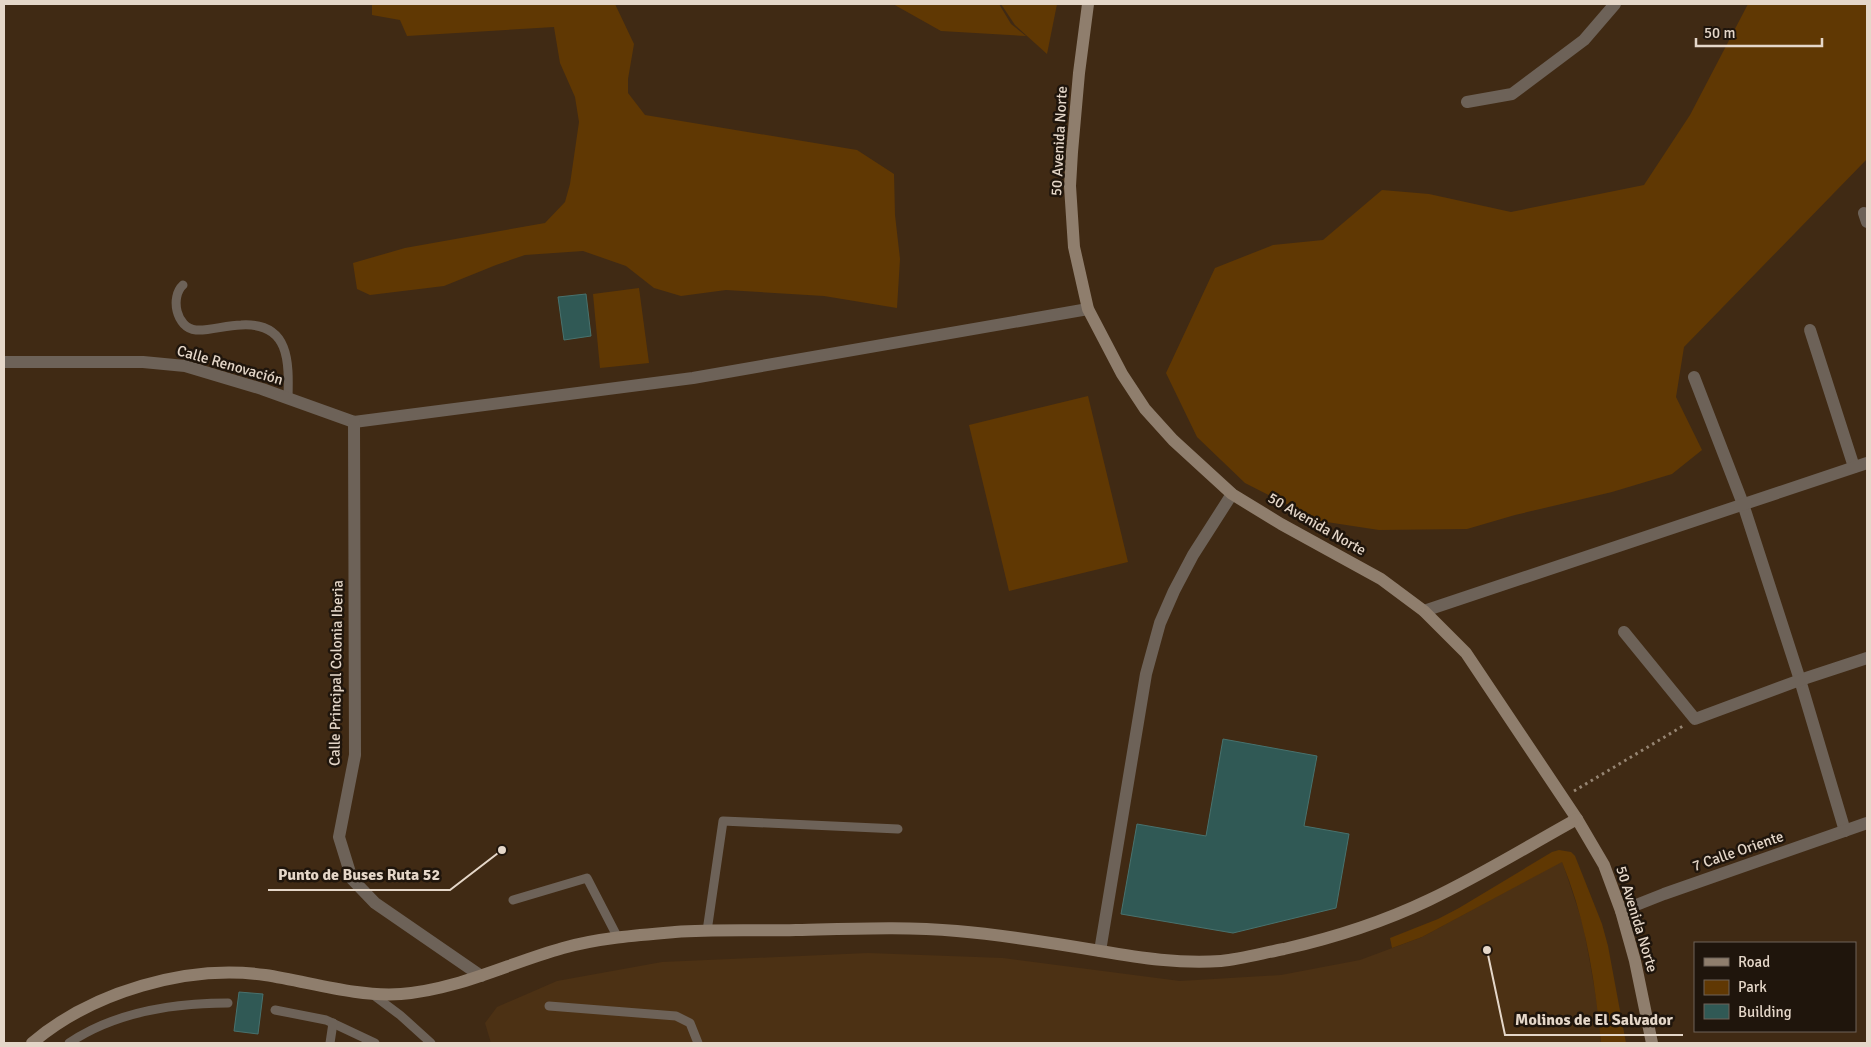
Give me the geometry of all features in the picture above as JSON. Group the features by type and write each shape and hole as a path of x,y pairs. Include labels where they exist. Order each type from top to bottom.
{"street":[{"name":"50 Avenida Norte","path":"1088,4 1079,73 1070,186 1074,248 1088,309 1122,374 1145,409 1173,440 1232,494 1281,524 1381,579 1424,611 1466,653 1577,818 1604,865 1621,911 1636,961 1652,1043"},
{"path":"1467,102 1512,94 1584,40 1615,4"},
{"path":"354,422 693,378 1088,309"},
{"path":"1810,330 1854,467"},
{"name":"Calle Renovación","path":"4,362 143,362 185,366 288,398 354,422"},
{"path":"1694,377 1743,504 1800,680 1845,831"},
{"name":"Calle Principal Colonia Iberia","path":"354,422 355,755 339,837 352,879 375,903 481,976"},
{"path":"1424,611 1867,463"},
{"path":"1100,951 1146,674 1160,623 1193,555 1232,494"},
{"path":"1624,632 1695,719 1800,680 1867,658"},
{"path":"32,1043 70,1017 116,994 169,979 198,974 261,974 371,994 424,991 452,985 568,947 618,938 677,932 857,928 939,930 1011,938 1140,958 1224,960 1324,940 1424,902 1464,882 1577,818"},
{"name":"7 Calle Oriente","path":"1621,911 1867,823"}],"lane":[{"path":"183,285 176,296 178,313 181,322 186,327 203,330 244,324 258,326 271,331 279,338 288,361 288,398"},
{"path":"707,931 723,821 898,829"},
{"path":"513,900 587,878 618,938"},
{"path":"371,994 400,1015 432,1043"},
{"path":"69,1043 115,1020 150,1010 196,1003 228,1003"},
{"path":"549,1006 676,1016 690,1023 698,1043"},
{"path":"275,1010 326,1020 375,1043"},
{"path":"330,1043 333,1023"}],"path":[{"path":"1587,784 1695,719"}],"shaded area":[{"path":"1562,861 1583,924 1598,1008 1601,1043 491,1043 485,1023 497,1007 557,981 662,962 868,953 1003,958 1180,981 1281,975 1360,960 1422,937"}],"green space":[{"path":"372,4 615,4 634,44 628,79 628,93 645,115 857,150 894,174 895,215 900,259 897,308 824,296 726,290 681,296 654,288 626,266 583,251 525,255 444,286 370,295 357,289 353,263 405,248 545,223 565,202 570,184 579,122 575,97 560,63 554,27 407,36 400,20 372,15"},
{"path":"893,4 999,4 1011,24 1026,36 941,31"},
{"path":"1001,4 1057,4 1047,54 1015,25"},
{"path":"1748,4 1867,4 1867,159 1684,347 1676,397 1702,450 1672,474 1612,492 1515,515 1467,529 1379,530 1320,521 1245,483 1197,437 1166,373 1215,268 1273,245 1323,240 1382,190 1429,194 1511,212 1644,185 1690,115"},
{"path":"639,288 649,363 600,368 593,294"},
{"path":"1088,396 1128,562 1009,591 969,425"},
{"path":"1559,850 1571,852 1575,856 1602,924 1608,946 1626,1043 1601,1043 1588,951 1577,906 1562,862 1422,937 1392,948 1390,938 1438,919 1552,852"}],"building":[{"path":"586,294 591,336 564,340 558,297"},
{"path":"1223,739 1317,756 1304,826 1349,834 1336,908 1233,933 1121,914 1137,824 1206,836"},
{"path":"239,992 263,994 258,1034 234,1031"}],"place":[{"name":"Punto de Buses Ruta 52","path":"502,850"},
{"name":"Molinos de El Salvador","path":"1487,950"}]}
